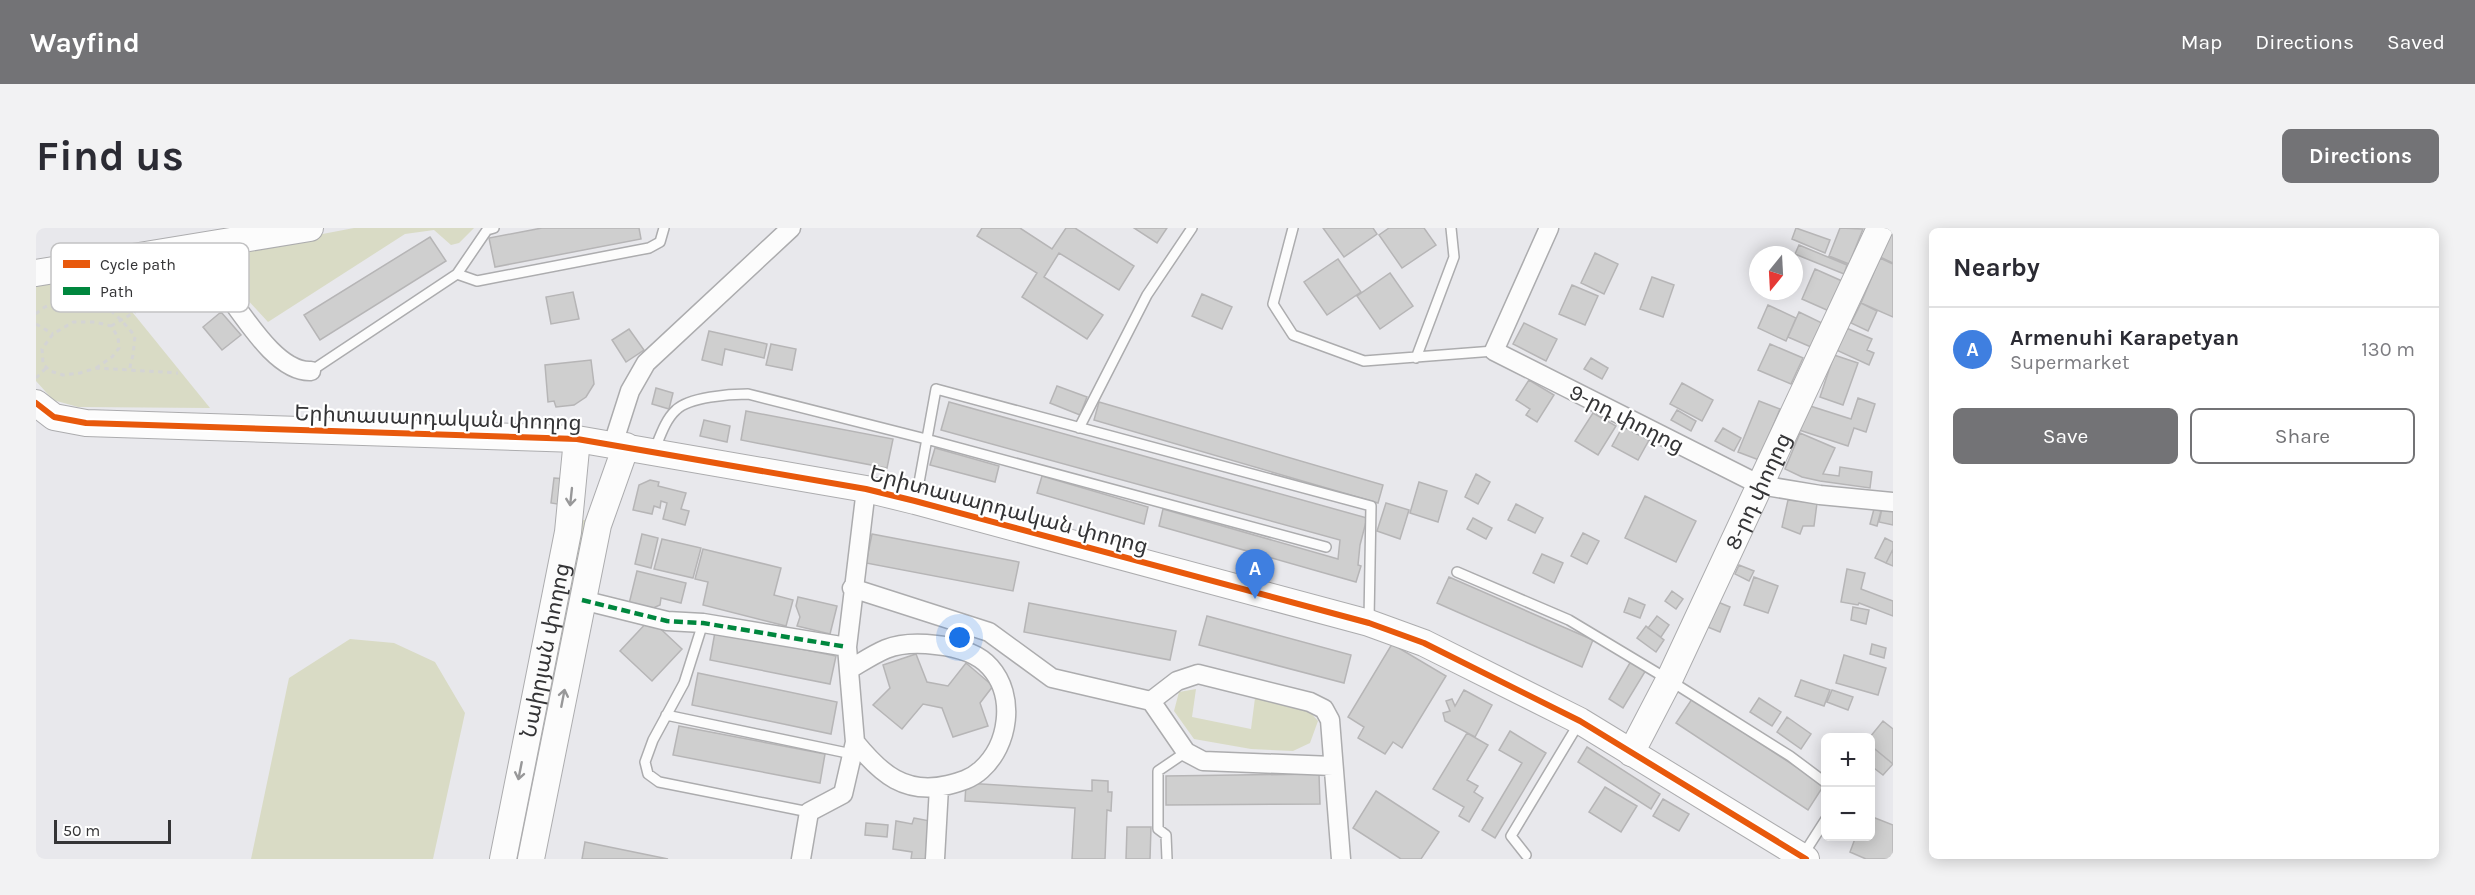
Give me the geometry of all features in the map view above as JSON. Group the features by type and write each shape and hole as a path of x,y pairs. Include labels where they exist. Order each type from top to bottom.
{"street":[{"path":"223,243 310,228"},
{"path":"619,445 630,391 646,363 791,228"},
{"path":"1494,351 1548,228"},
{"name":"8-րդ փողոց","path":"1631,753 1669,680 1880,228"},
{"path":"36,273 51,271"},
{"path":"241,312 275,355 295,370 311,371"},
{"name":"9-րդ փողոց","path":"1494,351 1760,485 1820,495 1893,502"},
{"name":"Երիտասարդական փողոց","path":"36,403 54,417 87,423 577,438 866,489 915,501 1369,623 1424,643 1580,720 1804,858"},
{"name":"Նաիրյան փողոց","path":"503,859 568,532 577,438"},
{"name":"Նաիրյան փողոց","path":"531,859 582,600 598,525 619,445"},
{"path":"801,859 809,812 843,794 854,748 847,647 852,588 866,489"},
{"path":"852,588 989,632 1052,678 1151,701 1186,752 1203,761 1333,766"},
{"path":"582,600 667,621 703,623 847,647"},
{"path":"850,669 888,649 919,643 949,646 970,653 989,666 1000,681 1005,701 1006,721 993,757 967,780 939,787 917,788 893,779 854,748"},
{"path":"1151,701 1177,681 1198,674 1310,702 1324,709 1330,720 1341,859"},
{"path":"935,859 939,787"}],"lane":[{"path":"311,371 457,274 487,230 494,228"},
{"path":"457,274 477,281 649,248 660,242 664,228"},
{"path":"1079,428 1147,295 1192,228"},
{"path":"1293,228 1273,304 1293,335 1364,361 1494,351"},
{"path":"1416,358 1454,257 1451,228"},
{"path":"915,501 936,389 1371,506 1369,623"},
{"path":"654,451 668,418 678,407 728,394 748,394 926,439 1326,547"},
{"path":"1457,572 1569,620 1790,756 1821,779"},
{"path":"703,623 684,683 652,740 645,762 648,774 659,782 809,812"},
{"path":"666,715 854,748"},
{"path":"1526,855 1511,836 1580,720"},
{"path":"1167,859 1166,835 1158,829 1158,771 1186,752"},
{"path":"1804,858 1821,828"}],"path":[{"path":"36,314 51,305"},
{"path":"112,312 122,320 135,336 129,371"},
{"path":"111,326 118,337 119,348 112,357 96,368 63,375 43,364 42,349 52,333 73,322 95,322 111,326 135,312"},
{"path":"36,324 52,333"},
{"path":"36,378 47,368"},
{"path":"96,368 178,373"}],"green space":[{"path":"354,228 474,228 459,243 451,245 434,230 405,234 268,322 249,301 249,248"},
{"path":"51,280 51,312 133,312 210,408 78,407 53,400 36,381 36,282"},
{"path":"581,520 589,520 521,859 514,859"},
{"path":"350,639 394,643 435,662 465,713 433,859 251,859 289,678"},
{"path":"1196,689 1192,717 1251,729 1255,698 1309,711 1318,721 1310,743 1293,751 1251,749 1194,739 1174,711 1179,692"}],"building":[{"path":"542,228 639,228 641,239 495,267 489,238"},
{"path":"982,228 1020,228 1052,249 1066,228 1075,228 1134,266 1119,290 1059,253 1044,277 1103,315 1087,339 1022,297 1037,273 977,236"},
{"path":"1134,228 1167,228 1157,243"},
{"path":"1323,228 1373,228 1377,234 1344,257"},
{"path":"1389,228 1424,228 1436,245 1402,268 1379,235"},
{"path":"1796,228 1830,240 1825,253 1792,239"},
{"path":"1840,228 1863,229 1849,264 1829,256"},
{"path":"1889,234 1893,235 1893,263 1880,257"},
{"path":"430,237 446,261 320,340 304,315"},
{"path":"1803,247 1847,265 1844,274 1803,257"},
{"path":"1595,253 1618,264 1604,294 1581,283"},
{"path":"1880,258 1893,264 1893,317 1861,303"},
{"path":"1338,259 1361,292 1327,315 1304,282"},
{"path":"1815,269 1842,281 1829,311 1803,299"},
{"path":"1390,273 1413,306 1380,329 1357,296"},
{"path":"1652,277 1674,285 1663,317 1640,309"},
{"path":"1572,285 1598,296 1585,325 1559,314"},
{"path":"573,292 579,319 551,324 546,297"},
{"path":"1202,294 1232,307 1222,329 1192,316"},
{"path":"1861,303 1877,311 1868,331 1851,323"},
{"path":"1768,305 1796,318 1786,341 1758,328"},
{"path":"221,312 241,335 222,350 203,327"},
{"path":"1799,312 1822,323 1811,347 1788,337"},
{"path":"1524,323 1557,339 1546,361 1513,344"},
{"path":"1844,327 1872,339 1867,350 1874,353 1869,365 1834,349"},
{"path":"629,329 644,350 626,362 612,340"},
{"path":"709,331 767,344 764,358 725,349 722,365 702,360"},
{"path":"771,344 796,349 792,370 766,365"},
{"path":"1770,344 1803,358 1791,384 1758,370"},
{"path":"1834,355 1858,363 1843,405 1820,397"},
{"path":"1591,358 1608,368 1602,379 1584,369"},
{"path":"591,360 594,384 586,397 574,405 556,407 554,401 548,402 545,365"},
{"path":"1529,380 1554,395 1537,422 1526,415 1530,409 1516,400"},
{"path":"1682,383 1713,400 1702,421 1670,404"},
{"path":"1057,386 1087,397 1080,415 1050,403"},
{"path":"656,388 673,393 669,409 652,404"},
{"path":"1858,398 1875,404 1866,432 1854,428 1848,446 1799,430 1807,405 1851,419"},
{"path":"1759,401 1780,409 1759,460 1738,452"},
{"path":"949,402 1367,518 1360,545 1358,565 1361,566 1356,582 1159,526 1163,509 1338,559 1340,540 941,430"},
{"path":"1099,402 1383,485 1378,503 1094,420"},
{"path":"1677,410 1696,421 1691,431 1671,420"},
{"path":"746,411 893,439 887,468 741,440"},
{"path":"1593,413 1616,426 1598,455 1575,441"},
{"path":"704,420 730,426 727,442 700,436"},
{"path":"1623,426 1649,440 1638,460 1612,446"},
{"path":"1723,428 1741,438 1734,451 1715,441"},
{"path":"1800,433 1835,448 1823,474 1839,476 1840,467 1872,472 1870,488 1802,477 1785,469"},
{"path":"935,448 999,466 995,482 930,465"},
{"path":"1476,474 1490,482 1478,504 1465,497"},
{"path":"1042,476 1148,507 1144,524 1037,493"},
{"path":"554,478 566,479 563,505 551,503"},
{"path":"650,480 659,482 658,486 686,493 681,509 689,511 685,525 663,519 667,503 661,501 660,508 654,506 652,514 633,510 639,485"},
{"path":"1419,482 1447,491 1438,522 1410,513"},
{"path":"1645,496 1696,521 1676,562 1625,538"},
{"path":"1788,500 1817,503 1814,526 1803,526 1800,534 1782,527"},
{"path":"1386,503 1409,510 1400,539 1377,531"},
{"path":"1516,504 1543,518 1535,533 1508,520"},
{"path":"1883,504 1893,506 1893,525 1879,522"},
{"path":"1874,509 1881,511 1877,526 1870,524"},
{"path":"1473,518 1492,528 1486,539 1467,529"},
{"path":"1583,533 1599,541 1587,564 1571,556"},
{"path":"642,534 658,538 651,568 635,564"},
{"path":"872,534 1019,562 1013,591 866,563"},
{"path":"1885,538 1893,542 1893,549 1886,563 1875,558"},
{"path":"662,539 701,548 693,578 654,569"},
{"path":"703,549 781,568 774,595 793,600 786,626 703,605 708,582 695,579"},
{"path":"1893,549 1893,566 1886,563"},
{"path":"1542,554 1563,563 1554,583 1533,573"},
{"path":"1739,565 1754,571 1749,581 1735,574"},
{"path":"1847,569 1865,573 1861,589 1893,601 1893,616 1859,603 1858,605 1841,602"},
{"path":"637,571 686,583 681,603 661,598 660,605 651,609 629,604"},
{"path":"1449,577 1593,640 1582,667 1437,603"},
{"path":"1754,577 1778,586 1768,613 1744,605"},
{"path":"1672,591 1683,599 1676,609 1665,601"},
{"path":"798,597 837,606 830,634 797,626 800,617 796,606"},
{"path":"1629,598 1645,605 1640,618 1624,612"},
{"path":"1713,600 1730,607 1720,632 1703,625"},
{"path":"1029,603 1176,631 1170,660 1024,632"},
{"path":"1853,607 1869,610 1866,624 1851,620"},
{"path":"1207,616 1351,655 1344,683 1199,645"},
{"path":"1657,616 1669,625 1661,637 1648,628"},
{"path":"650,619 682,649 652,681 620,651"},
{"path":"1646,626 1664,640 1656,652 1637,638"},
{"path":"715,632 836,656 830,684 710,660"},
{"path":"1392,644 1446,676 1402,748 1393,742 1385,754 1358,738 1364,727 1348,717"},
{"path":"1872,644 1886,648 1884,658 1870,654"},
{"path":"916,654 927,682 948,686 966,663 993,686 980,703 988,726 953,737 942,708 923,704 902,729 873,705 890,688 883,665"},
{"path":"1844,655 1886,668 1878,695 1836,683"},
{"path":"1631,661 1646,670 1623,708 1609,699"},
{"path":"698,673 837,702 831,734 692,705"},
{"path":"1801,680 1830,690 1824,706 1795,696"},
{"path":"1464,690 1492,705 1475,737 1445,721 1443,713 1450,711 1446,701 1452,699 1455,706"},
{"path":"1832,690 1853,697 1848,710 1827,702"},
{"path":"1759,698 1781,712 1772,726 1750,712"},
{"path":"1692,699 1821,783 1821,790 1808,810 1676,723"},
{"path":"1787,717 1811,734 1801,749 1777,732"},
{"path":"1883,721 1893,729 1893,764 1875,749 1873,733"},
{"path":"679,726 825,754 820,783 673,755"},
{"path":"1510,731 1546,753 1495,838 1482,830 1522,763 1499,750"},
{"path":"1467,733 1488,745 1467,780 1478,786 1474,792 1483,798 1469,822 1459,816 1464,807 1433,789"},
{"path":"1587,747 1660,794 1651,809 1578,762"},
{"path":"1875,749 1893,764 1883,775 1875,769"},
{"path":"1319,774 1320,804 1166,805 1166,776"},
{"path":"1092,780 1108,781 1108,792 1112,792 1111,811 1107,810 1105,859 1072,859 1075,808 965,801 966,783 1092,791"},
{"path":"1605,787 1637,806 1621,832 1589,812"},
{"path":"1376,791 1439,832 1421,859 1401,859 1353,828"},
{"path":"1663,799 1689,814 1679,831 1653,816"},
{"path":"914,818 930,821 928,859 911,859 912,852 893,849 896,821 912,824"},
{"path":"1875,818 1893,825 1893,859 1866,859 1850,852 1854,841 1875,841"},
{"path":"866,823 888,825 887,837 865,835"},
{"path":"1127,827 1151,827 1150,859 1126,859"},
{"path":"585,842 668,859 582,859"}],"marked path":[{"path":"582,600 667,621 703,623 847,647"}],"cycle path":[{"path":"36,403 54,417 86,423 577,439 866,489 915,501 1369,623 1424,643 1580,721 1806,859"}],"place":[{"name":"Armenuhi Karapetyan","path":"1255,599"}]}
